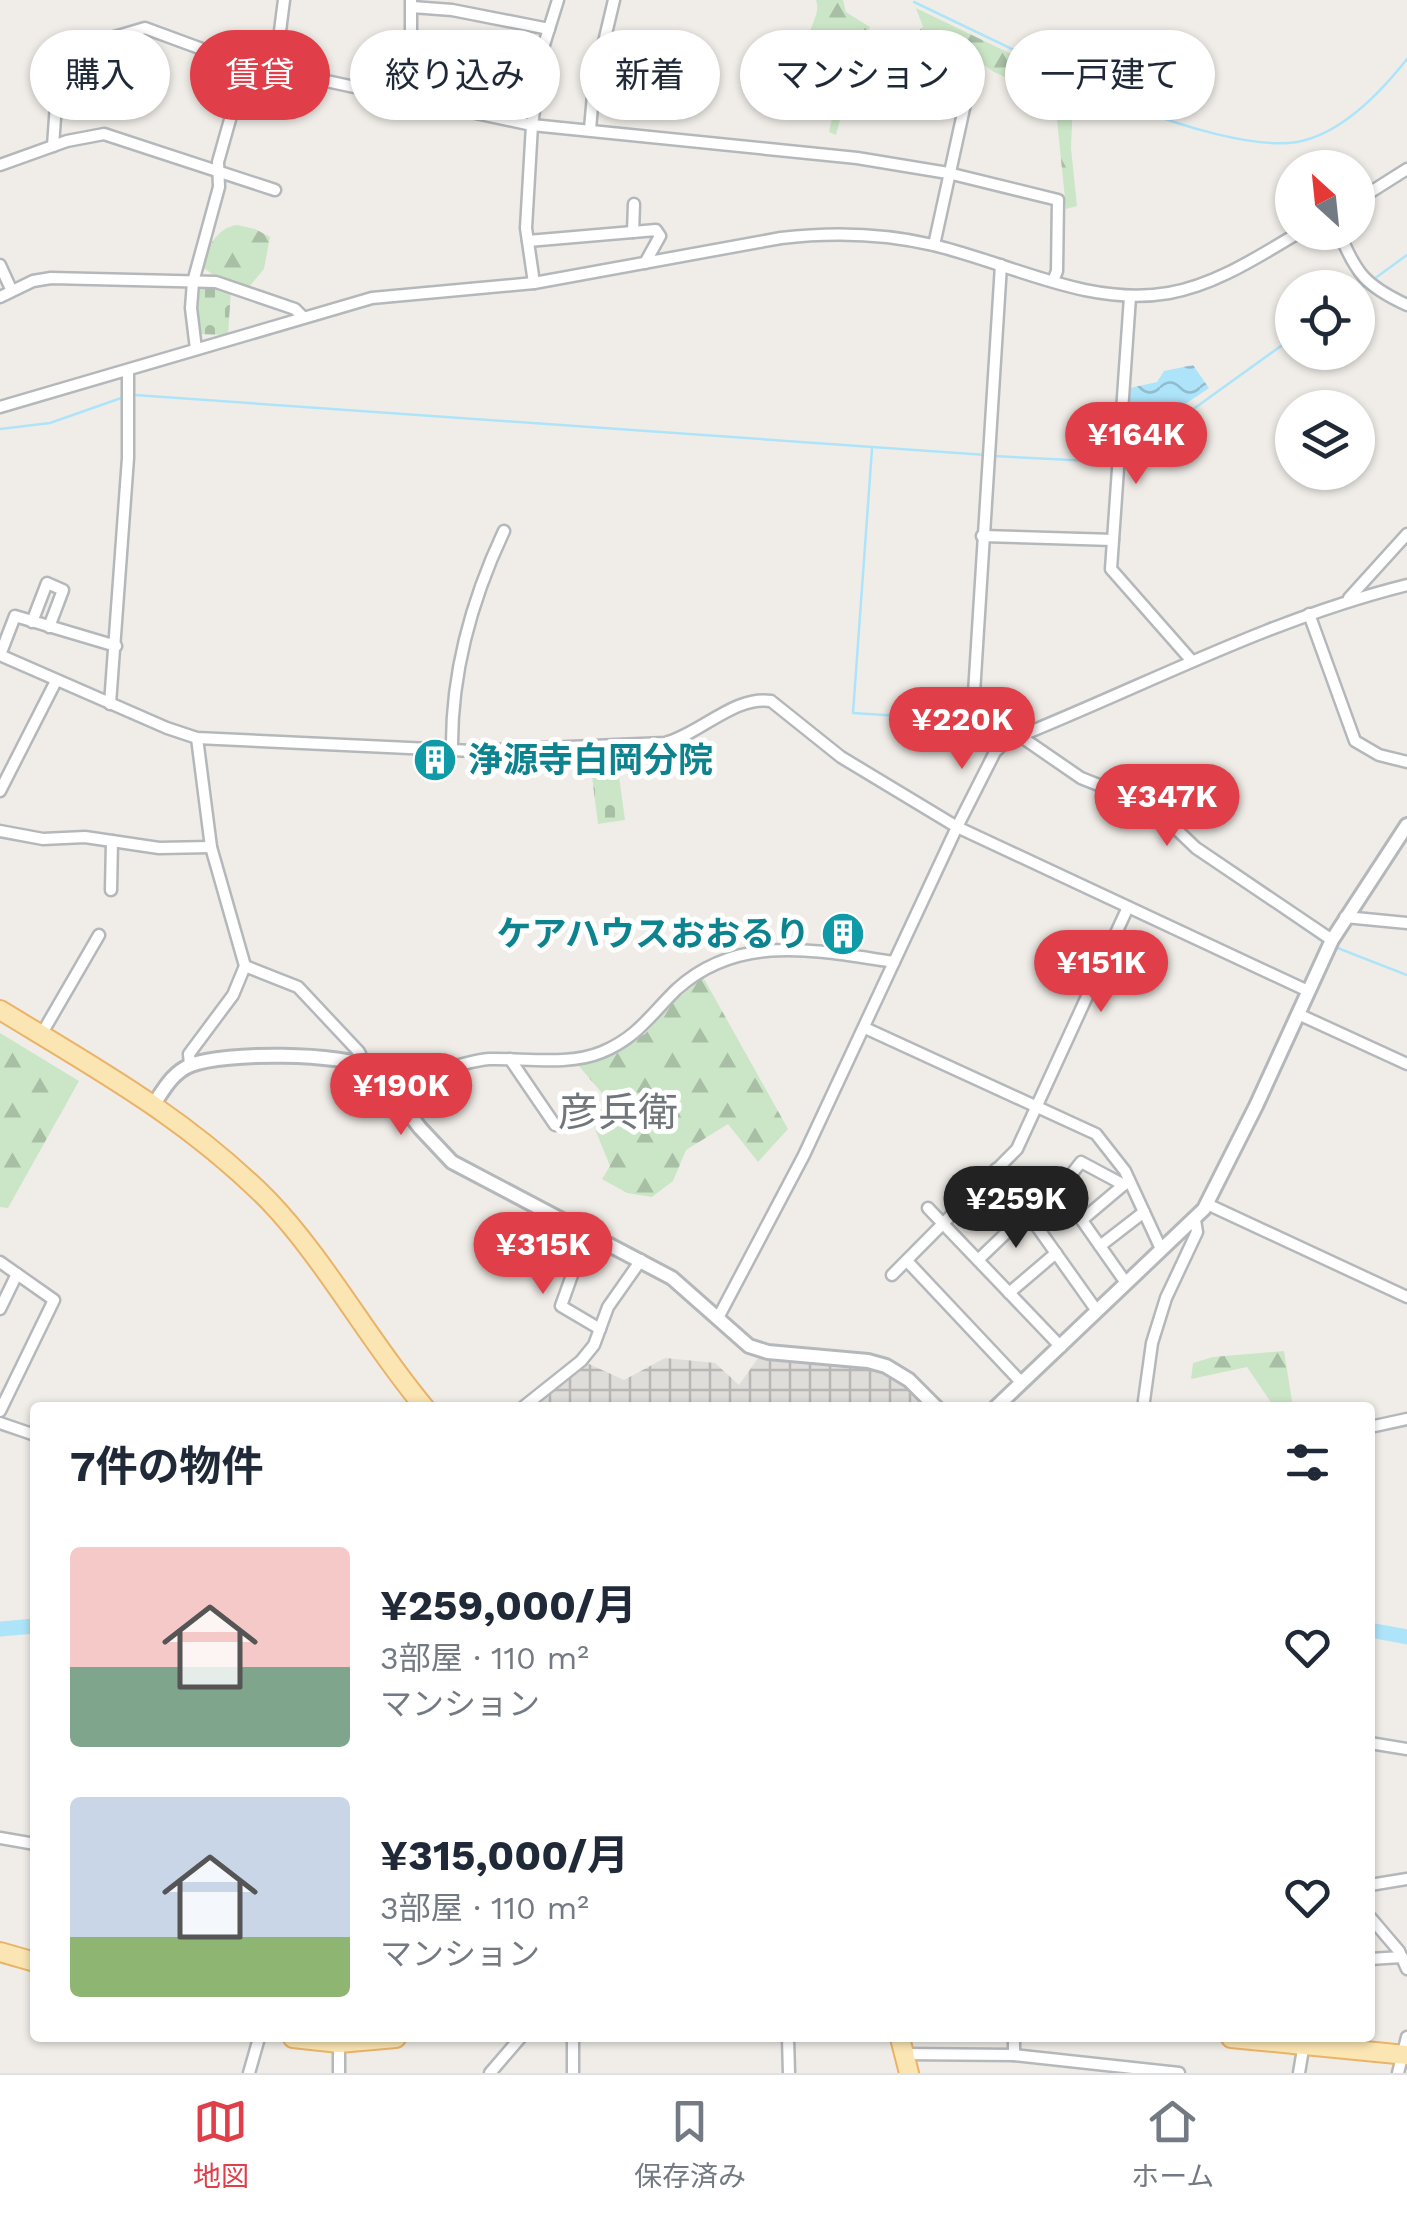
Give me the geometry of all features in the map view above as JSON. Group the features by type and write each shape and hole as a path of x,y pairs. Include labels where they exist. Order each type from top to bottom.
{"main road":[{"path":"0,1010 154,1104 196,1134 269,1201 420,1402"},
{"path":"0,1952 30,1961"},
{"path":"330,2042 350,2042"},
{"path":"1311,2042 1404,2055"}],"street":[{"path":"280,30 284,0"},
{"path":"534,283 526,228 532,125 537,81 558,0"},
{"path":"590,129 594,84 614,0"},
{"path":"412,30 412,4 549,29"},
{"path":"53,146 59,62 65,53 145,28 190,45"},
{"path":"196,349 191,308 193,282 219,186 218,162 230,120"},
{"path":"509,120 857,158 948,173 1058,200 1057,270 1053,281"},
{"path":"934,245 960,120"},
{"path":"0,165 53,146 104,134 275,190"},
{"path":"1375,189 1407,169"},
{"path":"633,232 634,204"},
{"path":"528,241 656,230 660,236 645,264"},
{"path":"0,406 372,298 534,283 814,234 879,236 934,245 1098,293 1130,297 1202,284 1275,245"},
{"path":"1346,250 1367,284 1407,305"},
{"path":"0,264 12,289"},
{"path":"1001,265 973,708 1005,742"},
{"path":"0,296 33,280 51,278 216,282 294,309 303,317"},
{"path":"1130,297 1111,570 1191,660"},
{"path":"110,704 128,458 128,370"},
{"path":"452,750 452,705 460,658 504,531"},
{"path":"1348,599 1407,534"},
{"path":"982,536 1113,540"},
{"path":"32,622 47,584 64,590 48,627"},
{"path":"718,1318 804,1155 956,827 995,752 1005,742 1191,660 1348,599 1407,585"},
{"path":"1309,614 1355,740 1378,755 1407,762"},
{"path":"116,646 15,616 0,655 197,738 452,750 665,743 681,739 743,704 772,702 841,757 956,827 1308,991"},
{"path":"0,791 56,680"},
{"path":"1020,736 1081,778 1152,806 1196,848 1332,940"},
{"path":"190,1066 189,1054 233,995 245,966 211,847 197,738"},
{"path":"1001,1402 1195,1220 1207,1204 1332,940 1407,825"},
{"path":"0,831 43,839 85,837 159,848 211,847"},
{"path":"111,890 112,841"},
{"path":"892,1275 1017,1149 1128,907"},
{"path":"1345,916 1407,923"},
{"path":"41,1035 99,935"},
{"path":"154,1104 173,1077 214,1058 344,1059 370,1067 438,1068 483,1060 580,1058 602,1052 637,1032 678,989 734,954 763,948 810,950 894,962"},
{"path":"245,966 298,987 360,1052 452,1162 684,1286 749,1346 768,1352 886,1366 909,1380 931,1402"},
{"path":"1298,1014 1407,1064"},
{"path":"865,1028 1096,1134 1162,1248"},
{"path":"510,1059 554,1125"},
{"path":"1126,1283 1060,1189 1081,1162 1127,1183"},
{"path":"996,1169 1097,1311"},
{"path":"1082,1220 1127,1183"},
{"path":"1207,1204 1407,1297"},
{"path":"928,1208 1060,1347"},
{"path":"1100,1246 1144,1212"},
{"path":"978,1260 1027,1213"},
{"path":"1144,1402 1152,1343 1166,1298 1197,1232 1195,1220"},
{"path":"588,1233 561,1306 600,1329"},
{"path":"1009,1293 1056,1253"},
{"path":"530,1402 581,1361 594,1345 608,1307 641,1260"},
{"path":"907,1261 1020,1381"},
{"path":"0,1262 54,1300 0,1411"},
{"path":"0,1309 17,1274"},
{"path":"1375,1426 1407,1419"},
{"path":"0,1423 30,1434"},
{"path":"1375,1744 1407,1749"},
{"path":"0,1838 30,1843"},
{"path":"1375,1884 1407,1879"},
{"path":"1375,1922 1407,1969"},
{"path":"1375,1959 1402,1957"},
{"path":"249,2073 257,2042"},
{"path":"490,2073 517,2042"},
{"path":"573,2042 573,2073"},
{"path":"788,2042 789,2073"},
{"path":"1014,2042 1014,2055"},
{"path":"1299,2073 1304,2042"},
{"path":"339,2043 340,2073"},
{"path":"904,2055 1014,2055 1179,2073"},
{"path":"1063,2060 1063,2073"}],"shaded area":[{"path":"761,1354 868,1364 906,1383 925,1402 538,1402 587,1363 624,1380 665,1358 715,1363 739,1385"}],"green space":[{"path":"816,0 843,0 846,12 869,30 811,30"},
{"path":"916,8 962,30 919,30 923,27"},
{"path":"985,41 1005,51 1005,77 985,65"},
{"path":"832,120 840,120 836,135 829,132"},
{"path":"1057,120 1072,120 1077,206 1066,209"},
{"path":"237,225 270,237 264,269 249,287 201,266 218,235"},
{"path":"199,284 231,290 228,335 198,334 195,287"},
{"path":"618,769 625,820 598,824 592,776"},
{"path":"703,977 788,1129 758,1162 728,1124 686,1150 673,1181 652,1197 627,1193 602,1179 610,1166 592,1122 608,1100 578,1065 645,1034 667,1008"},
{"path":"0,1033 79,1081 8,1208 0,1207"},
{"path":"1284,1351 1292,1402 1271,1402 1247,1367 1191,1379 1193,1363 1213,1357"}],"water":[{"path":"1193,365 1209,388 1132,440 1126,439 1130,388 1157,382 1164,371"}],"waterway":[{"path":"914,2 1005,46"},
{"path":"1171,120 1238,139 1297,142 1344,121 1372,98 1407,59"},
{"path":"1375,278 1407,255"},
{"path":"1124,459 1275,350"},
{"path":"135,395 986,455"},
{"path":"0,429 50,423 124,397"},
{"path":"872,449 853,713 977,721 982,726"},
{"path":"994,456 1111,462"},
{"path":"1060,770 1081,785 1149,811 1192,851"},
{"path":"1211,864 1323,942"},
{"path":"1335,947 1407,975"},
{"path":"0,1629 30,1626"},
{"path":"1375,1631 1407,1637"}],"place":[{"name":"浄源寺白岡分院","path":"435,760"},
{"name":"ケアハウスおおるり","path":"843,934"}],"district":[{"name":"彦兵衛","path":"618,1112"}]}
